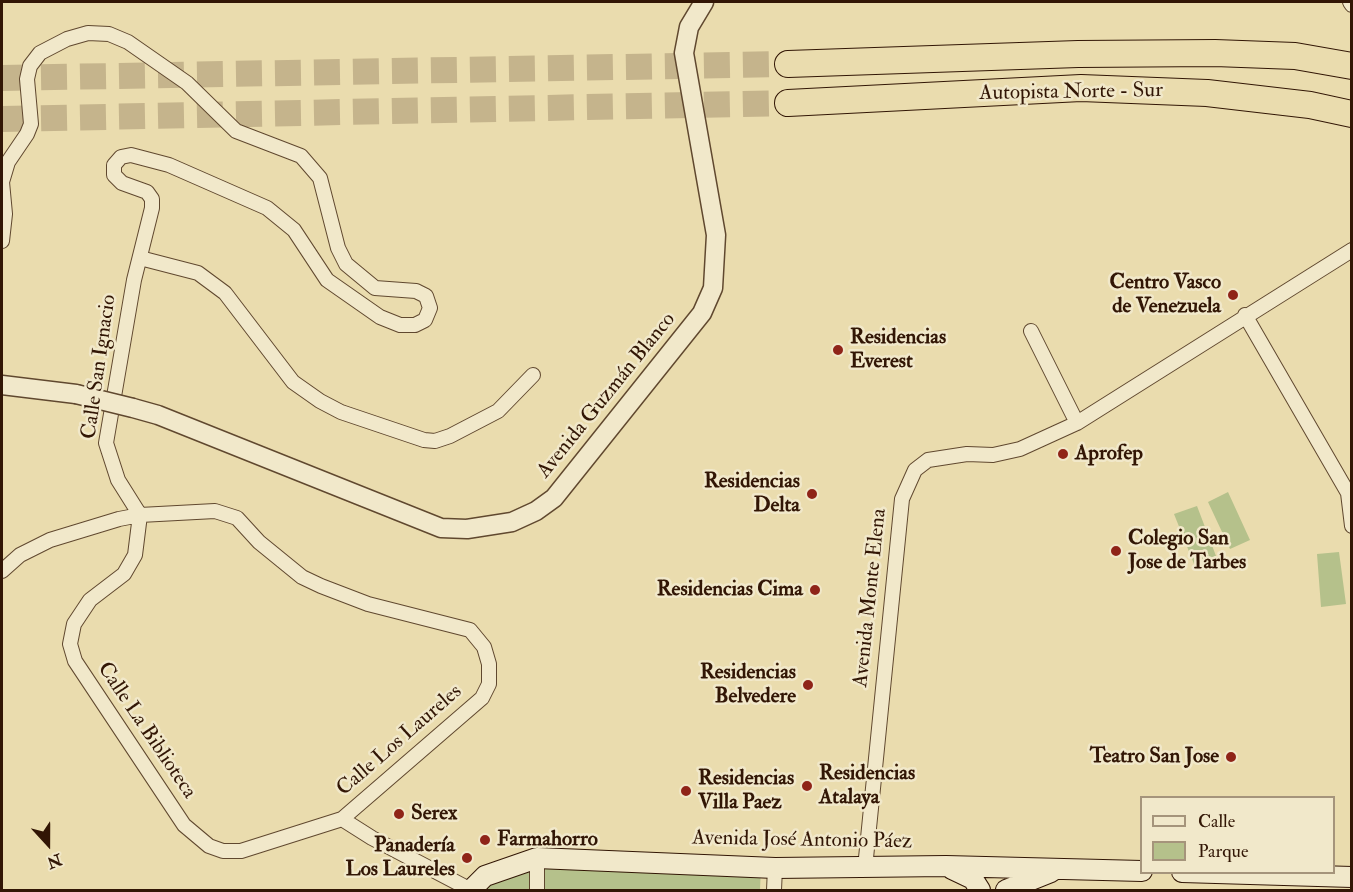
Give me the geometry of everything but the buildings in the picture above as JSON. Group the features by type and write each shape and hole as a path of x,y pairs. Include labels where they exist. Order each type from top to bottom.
{"highway":[{"name":"Autopista Norte - Sur","path":"788,64 1078,54 1215,54 1295,56 1352,66"},
{"name":"Autopista Norte - Sur","path":"788,103 1081,88 1207,93 1310,105 1352,114"}],"main road":[{"name":"Avenida José Antonio Páez","path":"471,890 493,872 537,858 775,868 946,866 1140,871"},
{"path":"946,866 973,879 980,891"},
{"path":"1006,891 1063,868"},
{"path":"1216,874 1352,878"}],"street":[{"name":"Avenida Guzmán Blanco","path":"2,385 76,394 158,415 441,528 467,530 512,522 536,511 554,498 702,313 713,288 717,236 684,53 689,27 704,2"},
{"name":"Calle San Ignacio","path":"2,241 5,214 2,182 8,162 31,124 27,79 30,66 40,53 67,39 88,33 109,34 128,42 187,83 236,131 301,156 320,178 338,249 346,264 375,288 416,291 426,296 430,308 425,320 415,326 400,325 381,317 327,280 294,230 267,208 169,165 131,155 121,156 114,165 114,176 122,183 147,192 152,199 152,208 134,280 106,443 118,480 140,515"},
{"name":"Avenida Monte Elena","path":"866,868 902,499 915,470 928,460 967,454 993,455 1020,449 1077,423 1245,315 1352,250"},
{"path":"140,258 198,273 225,293 293,381 320,401 341,412 424,440 435,441 450,436 498,411 534,375"},
{"path":"1245,315 1350,493 1352,526"},
{"path":"1031,331 1077,423"},
{"name":"Calle Los Laureles","path":"2,571 20,555 50,540 140,515 215,511 237,518 260,542 302,577 368,604 470,630 484,647 489,664 489,684 482,698 342,819"},
{"name":"Calle La Biblioteca","path":"140,515 135,555 124,574 90,600 74,624 70,644 75,661 87,681 184,825 209,846 223,851 241,851 342,819"},
{"path":"342,819 372,838 471,890"},
{"path":"537,858 537,891"},
{"path":"774,891 775,868"}],"green space":[{"path":"1228,492 1250,540 1230,549 1208,502"},
{"path":"1197,506 1216,556 1194,564 1174,514"},
{"path":"1339,552 1346,604 1321,607 1317,554"},
{"path":"537,858 761,867 760,890 471,890"}],"tunnel":[{"path":"2,78 788,64"},
{"path":"2,119 788,103"}],"place":[{"name":"Centro Vasco de Venezuela","path":"1233,295"},
{"name":"Residencias Everest","path":"838,350"},
{"name":"Aprofep","path":"1063,454"},
{"name":"Residencias Delta","path":"812,494"},
{"name":"Colegio San Jose de Tarbes","path":"1116,551"},
{"name":"Residencias Cima","path":"815,590"},
{"name":"Residencias Belvedere","path":"808,685"},
{"name":"Teatro San Jose","path":"1231,757"},
{"name":"Residencias Atalaya","path":"807,786"},
{"name":"Residencias Villa Paez","path":"686,791"},
{"name":"Serex","path":"399,814"},
{"name":"Farmahorro","path":"485,840"},
{"name":"Panadería Los Laureles","path":"467,858"}]}
